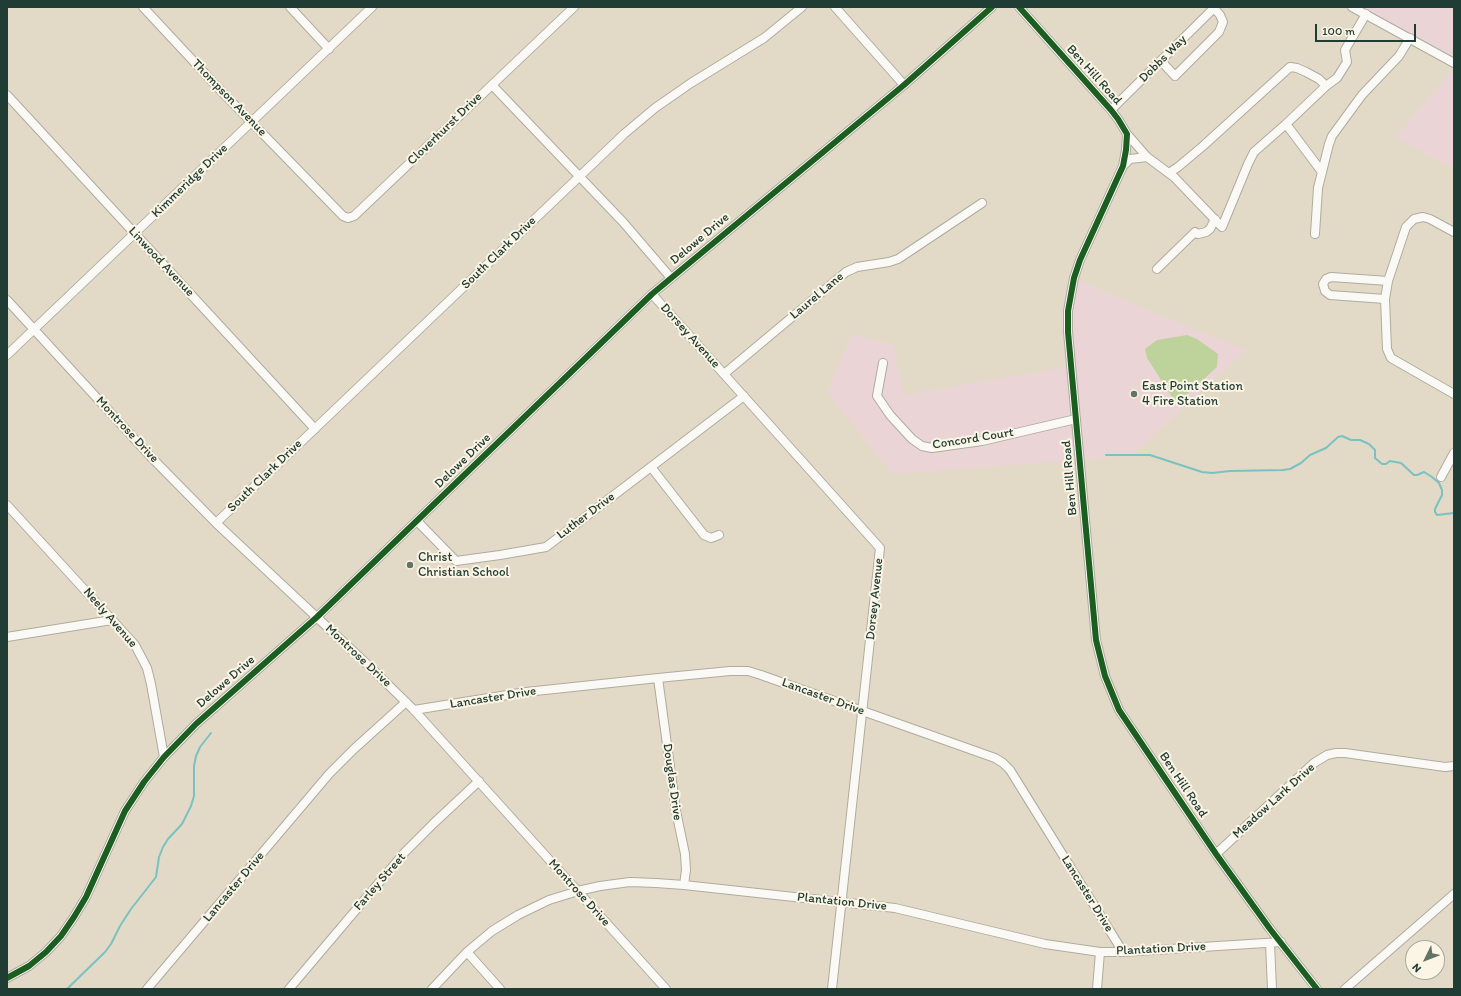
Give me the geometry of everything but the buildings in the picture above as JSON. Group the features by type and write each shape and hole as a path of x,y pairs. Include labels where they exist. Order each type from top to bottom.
{"street":[{"name":"Thompson Avenue","path":"143,7 316,188"},
{"path":"290,7 329,48"},
{"name":"Kimmeridge Drive","path":"7,355 372,7"},
{"name":"Cloverhurst Drive","path":"316,188 343,216 348,218 354,216 574,7"},
{"name":"South Clark Drive","path":"216,523 624,134 655,108 691,83 764,38 802,7"},
{"path":"835,7 904,85"},
{"name":"Delowe Drive","path":"7,978 29,966 46,952 65,930 86,897 125,811 144,782 164,757 196,724 317,617 652,294 904,85 992,7"},
{"name":"Ben Hill Road","path":"1019,7 1111,110 1126,134 1126,150 1123,166 1080,260 1071,290 1068,311 1068,332 1096,640 1104,676 1119,710 1216,854 1317,989"},
{"path":"1161,61 1175,76 1219,32 1223,22 1215,8"},
{"name":"Dobbs Way","path":"1111,110 1215,8"},
{"path":"1356,8 1454,63"},
{"path":"1126,134 1147,157 1174,177 1222,227 1254,152 1326,86 1337,78 1347,62 1345,50 1366,14"},
{"path":"1315,234 1318,188 1332,136 1362,95 1399,56 1410,38"},
{"path":"1169,173 1203,146 1290,67 1306,72 1319,79 1326,86"},
{"path":"492,85 623,222 671,278"},
{"name":"Linwood Avenue","path":"7,95 315,429"},
{"path":"1286,124 1322,172"},
{"path":"1123,166 1130,159 1147,157"},
{"name":"Laurel Lane","path":"724,374 846,272 857,267 889,262 898,259 982,203"},
{"path":"1454,232 1430,219 1423,217 1414,219 1406,227 1388,281 1385,299 1387,349 1391,358 1454,394"},
{"path":"1157,269 1195,232 1198,234 1206,232 1210,229 1215,219"},
{"path":"1385,299 1330,295 1325,291 1323,284 1326,279 1332,277 1388,281"},
{"name":"Dorsey Avenue","path":"652,294 880,548 832,989"},
{"name":"Montrose Drive","path":"7,300 152,458 216,523 414,710 666,989"},
{"name":"Concord Court","path":"883,363 877,396 890,415 912,439 922,446 932,448 982,441 1076,419"},
{"name":"Luther Drive","path":"417,521 456,561 546,547 744,396"},
{"path":"1441,477 1454,454"},
{"path":"651,467 704,535 711,538 719,535"},
{"name":"Neely Avenue","path":"7,506 135,645 147,668 164,757"},
{"path":"7,638 112,620"},
{"name":"Lancaster Drive","path":"414,710 526,692 658,678 730,671 748,671 761,675 995,758 1003,763 1010,770 1123,952"},
{"name":"Douglas Drive","path":"658,678 676,811 685,854 686,870 684,885"},
{"name":"Lancaster Drive","path":"147,989 330,774 354,749 406,702"},
{"name":"Meadow Lark Drive","path":"1216,854 1314,763 1327,755 1345,753 1445,767 1454,766"},
{"name":"Farley Street","path":"289,989 405,852 479,781"},
{"name":"Plantation Drive","path":"432,989 467,952 492,931 518,915 549,900 578,891 630,882 684,885 895,908 1045,944 1100,952 1123,952 1281,942"},
{"path":"1345,989 1454,894"},
{"path":"1270,943 1272,989"},
{"path":"467,952 500,989"},
{"path":"1097,989 1100,952"}],"shaded area":[{"path":"1347,7 1454,7 1454,64"},
{"path":"1454,68 1454,169 1395,137"},
{"path":"1072,276 1119,298 1246,350 1132,456 892,474 827,391 852,334 893,345 904,395 1066,367 1064,325"}],"green space":[{"path":"1187,335 1197,339 1218,354 1217,367 1185,396 1179,400 1174,400 1147,358 1145,349 1157,340"}],"waterway":[{"path":"1106,455 1150,455 1202,472 1212,473 1230,471 1283,470 1290,469 1301,463 1310,455 1326,448 1338,437 1342,436 1351,440 1360,440 1369,444 1375,450 1375,458 1382,464 1386,464 1390,461 1401,463 1414,475 1424,472 1432,477 1439,483 1442,490 1442,495 1435,512 1437,515 1454,513"},
{"path":"67,989 105,952 131,909 156,877 159,857 163,847 168,839 182,824 191,806 194,796 194,766 196,756 200,747 211,733"}],"cycle path":[{"path":"7,978 29,966 46,952 61,936 86,897 125,811 144,782 164,757 196,724 317,617 652,294 904,85 992,7"},
{"path":"1019,7 1111,110 1127,134 1123,166 1080,260 1074,278 1068,311 1068,332 1096,640 1105,676 1119,710 1216,854 1270,929 1317,989"}],"place":[{"name":"East Point Station 4 Fire Station","path":"1134,394"},
{"name":"Christ Christian School","path":"410,565"}]}
